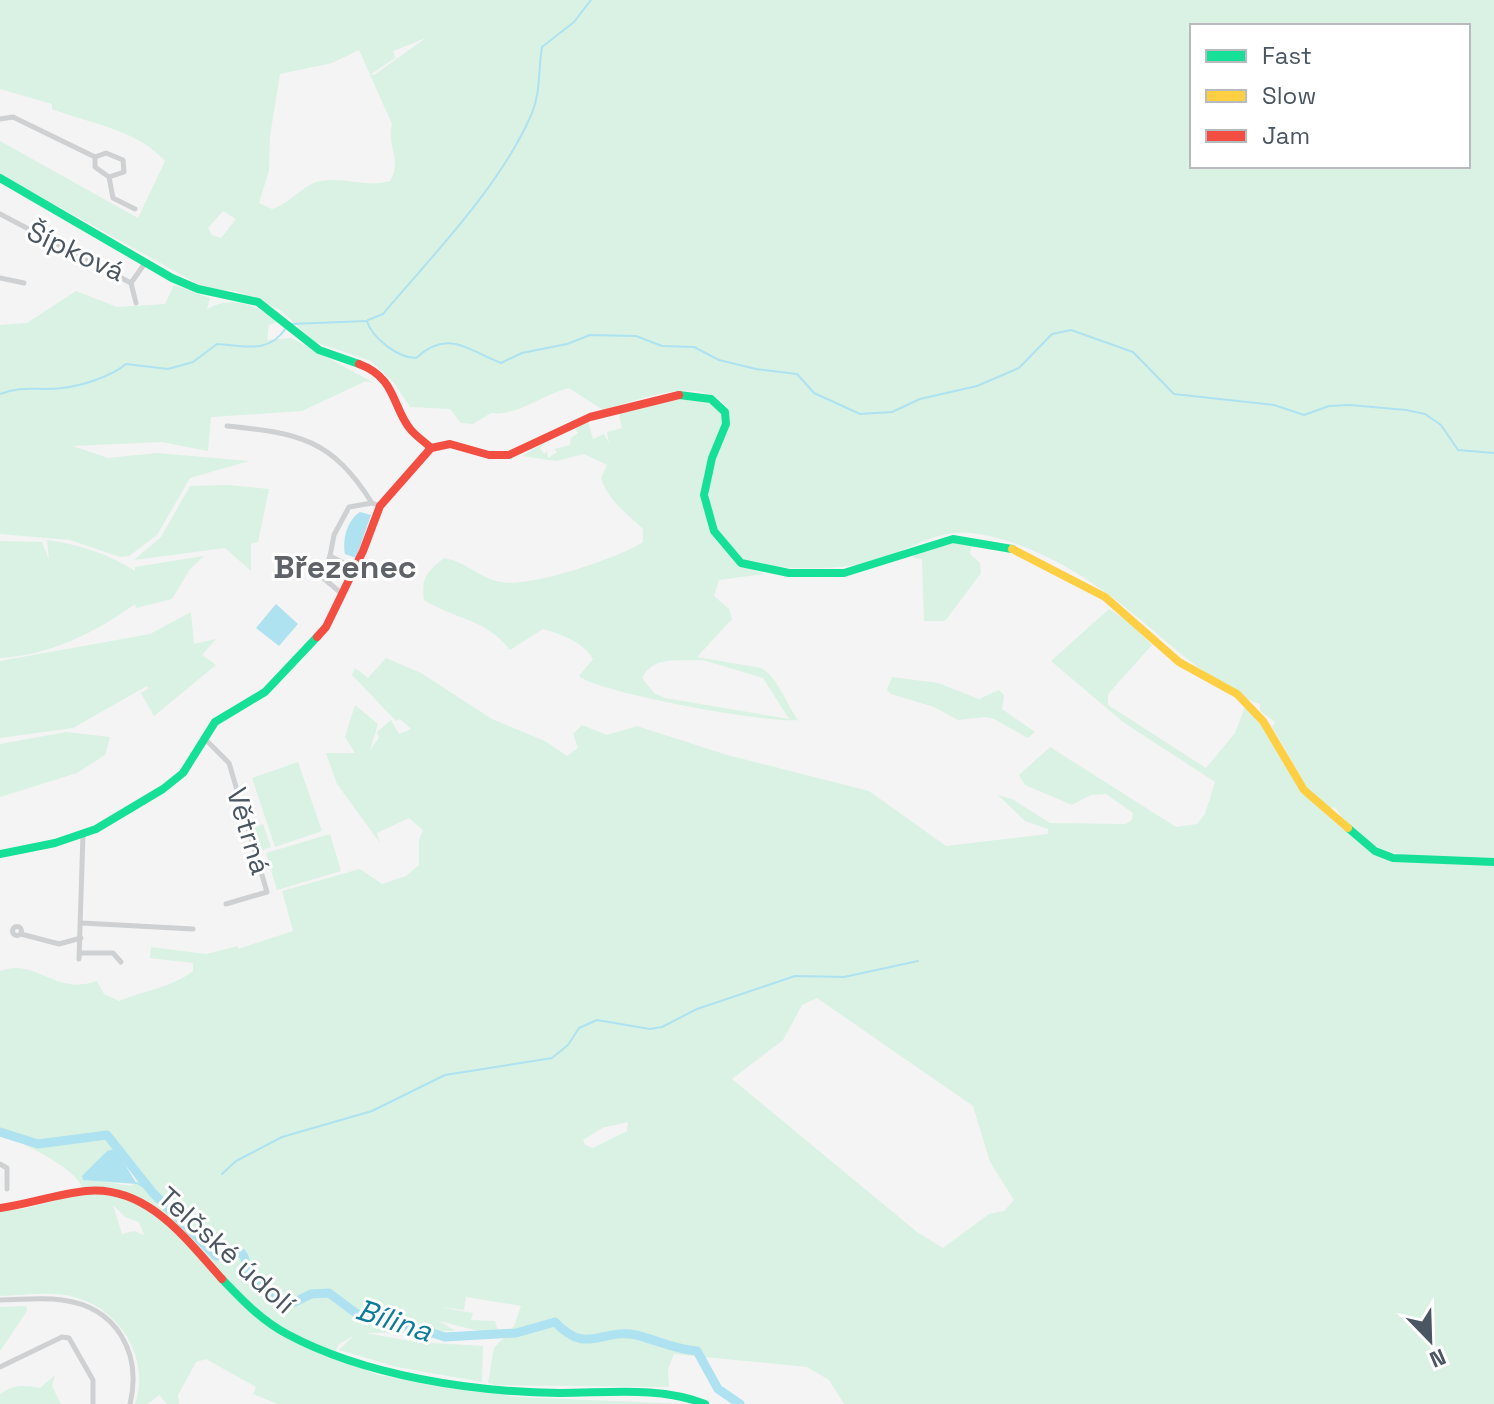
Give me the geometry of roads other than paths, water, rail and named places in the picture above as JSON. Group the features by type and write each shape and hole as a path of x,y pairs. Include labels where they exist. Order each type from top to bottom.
{"street":[{"path":"0,119 13,117 95,157"},
{"path":"102,152 123,160 124,172 109,177 98,171 95,157 102,152"},
{"path":"109,177 113,198 135,209"},
{"path":"0,178 188,286 258,302 319,350 372,369 397,398 409,428 431,448"},
{"name":"Šípková","path":"0,214 131,283 146,262"},
{"path":"0,278 24,283"},
{"path":"131,283 136,303"},
{"path":"0,854 83,834 163,789 183,773 221,716 265,692 326,627 354,568 376,504 431,448 450,444 489,455 509,455 590,417 675,395 711,399 724,408 726,424 705,484 706,507 724,547 741,563 789,573 844,573 953,539 1002,545 1038,560 1105,597 1179,662 1243,699 1263,721 1304,790 1375,851 1393,858 1494,862"},
{"path":"227,426 278,433 327,449 376,504"},
{"path":"341,593 322,577 334,535 346,510 355,504 376,504"},
{"path":"330,556 354,568"},
{"name":"Větrná","path":"205,739 229,763 267,892 226,904"},
{"path":"83,834 80,956 113,953 121,962"},
{"path":"82,923 193,929"},
{"path":"21,934 59,944 81,938"},
{"path":"0,1164 7,1168 7,1189"},
{"name":"Telčské údolí","path":"0,1208 79,1191 131,1195 166,1221 239,1299 285,1333 387,1370 511,1391 680,1394 705,1404"},
{"path":"0,1300 61,1299 83,1304 102,1314 120,1334 133,1362 130,1404"},
{"path":"0,1367 62,1337 69,1338 93,1380 93,1404"}],"water":[{"path":"360,512 371,515 356,558 345,554 344,543 349,525"},
{"path":"276,604 298,624 279,646 256,628"},
{"path":"115,1149 137,1184 83,1180 82,1176 107,1151"}],"waterway":[{"path":"368,320 383,314 485,192 519,140 532,113 542,47 574,22 591,0"},
{"path":"290,324 367,321 380,340 401,355 416,358 427,349 447,343 457,344 501,363 522,353 567,344 590,335 636,336 662,346 694,347 719,360 756,369 797,374 814,393 860,414 892,412 920,399 977,386 1019,368 1052,334 1071,330 1133,352 1174,394 1274,405 1304,415 1329,406 1406,410 1425,414 1441,425 1458,450 1494,453"},
{"path":"0,394 78,385 105,376 126,364 168,369 193,362 217,344 264,345 272,342 286,328"},
{"path":"222,1174 236,1161 282,1137 372,1111 445,1075 552,1058 568,1045 579,1028 597,1020 650,1029 662,1027 697,1009 795,976 844,977 918,961"},
{"name":"Bílina","path":"0,1132 38,1144 107,1135 153,1193 216,1256 242,1253 248,1271 256,1282 282,1299 295,1302 311,1294 329,1293 357,1314 374,1315 445,1337 516,1333 555,1322 566,1332 585,1339 636,1335 697,1351 718,1389 740,1404"},
{"name":"Bílina","path":"116,1151 118,1144"},
{"name":"Bílina","path":"137,1183 153,1193"}],"district":[{"name":"Březenec","path":"345,567"}]}
